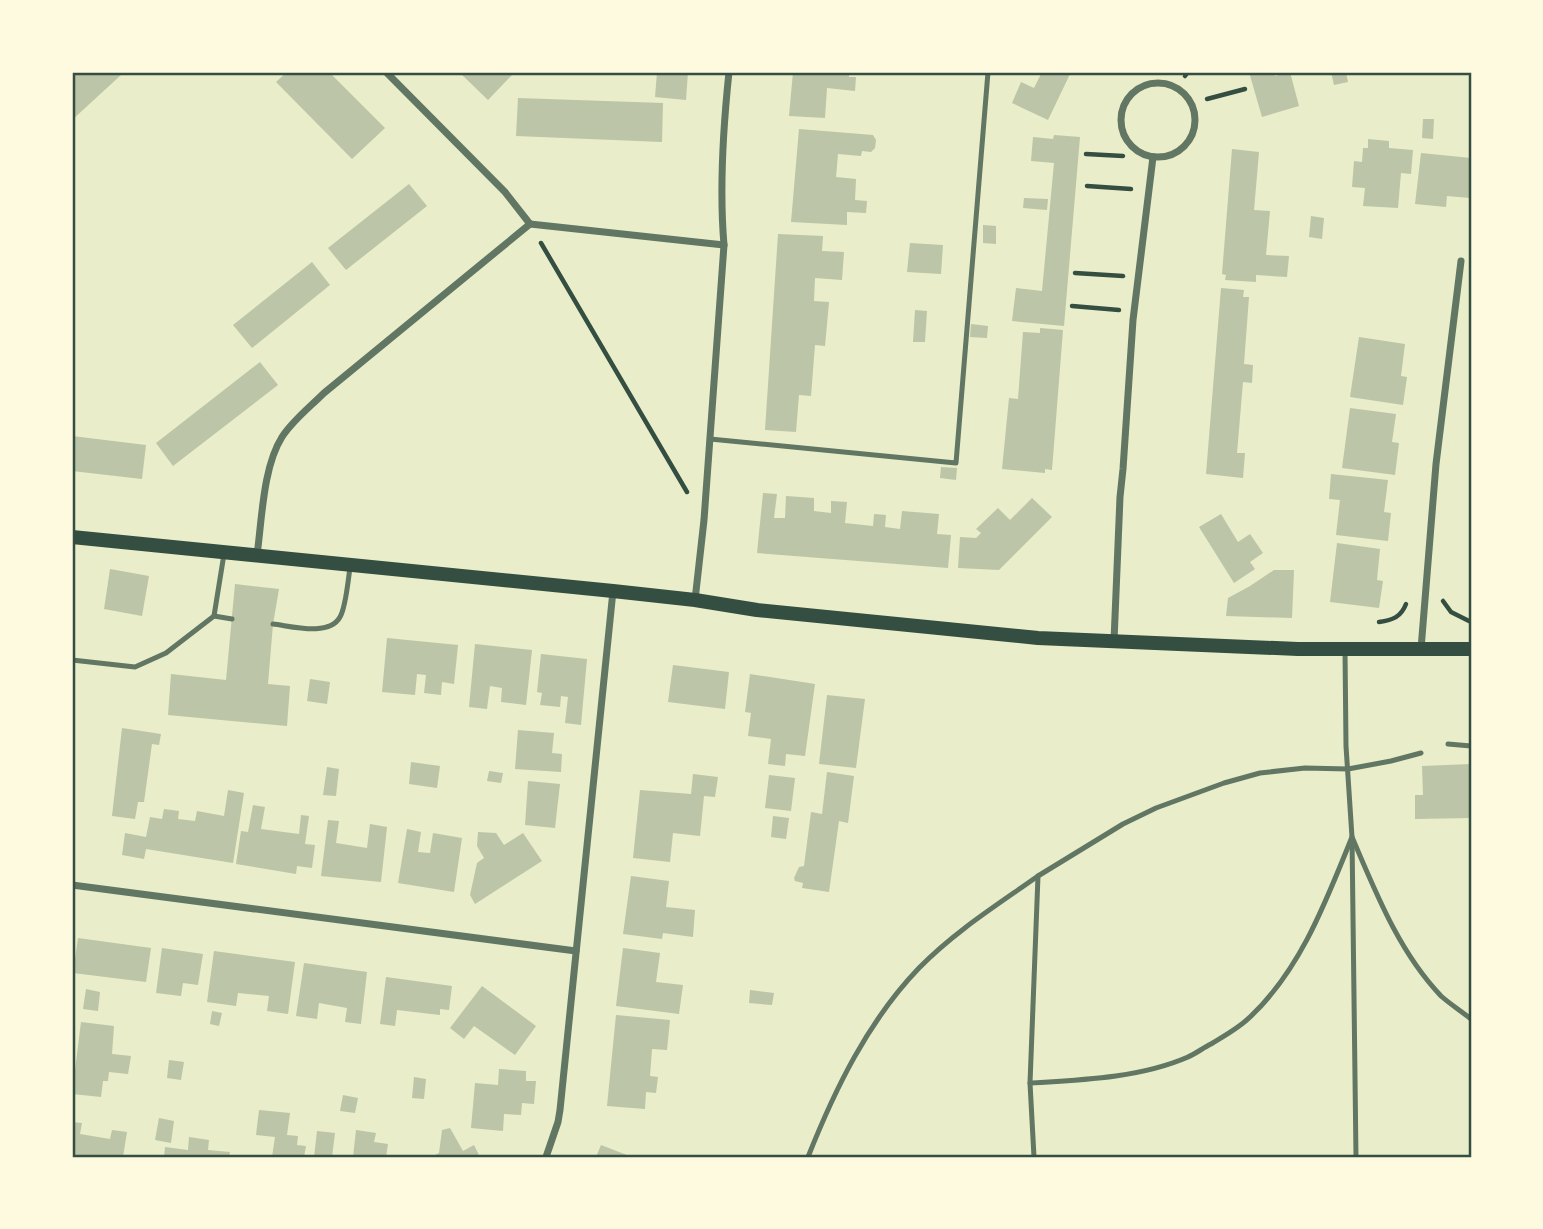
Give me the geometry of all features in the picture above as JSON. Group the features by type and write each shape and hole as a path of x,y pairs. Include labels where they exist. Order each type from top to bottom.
{"main road":[{"path":"72,537 613,591 757,610 1038,639 1298,649 1471,649"}],"street":[{"path":"386,72 505,192 530,224"},
{"path":"695,600 704,520 724,245 721,212 730,72"},
{"path":"1149,83 1166,83 1183,91 1189,98 1196,115 1196,125 1192,136 1181,150 1162,157 1153,157 1143,155 1128,143 1121,126 1121,117 1123,106 1135,91 1149,83"},
{"path":"1114,642 1120,498 1132,328 1153,157"},
{"path":"257,556 269,471 275,449 293,422 324,393 530,224 724,245"},
{"path":"1421,650 1436,464 1461,261"},
{"path":"546,1157 560,1110 613,591"},
{"path":"72,885 576,951"}],"lane":[{"path":"710,439 956,463 988,72"},
{"path":"72,660 135,667 166,653 214,616 224,552"},
{"path":"273,624 324,629 334,624 341,616 351,565"},
{"path":"214,616 232,619"},
{"path":"1345,650 1352,837 1356,1157"},
{"path":"1448,744 1471,746"},
{"path":"808,1157 854,1056 880,1014 919,968 966,927 1038,876 1123,824 1190,794 1260,773 1305,768 1348,769 1422,753"},
{"path":"1352,837 1380,902 1413,961 1442,996 1471,1018"},
{"path":"1030,1083 1123,1075 1157,1067 1187,1057 1239,1026 1273,993 1300,951 1325,903 1352,837"},
{"path":"1034,1157 1030,1083 1038,876"}],"path":[{"path":"1207,99 1245,89"},
{"path":"1086,154 1123,156"},
{"path":"1087,186 1131,189"},
{"path":"530,224 704,520"},
{"path":"1075,273 1123,276"},
{"path":"1072,306 1120,310"}],"building":[{"path":"72,72 118,72 121,75 72,120"},
{"path":"287,72 329,72 385,128 352,159 276,82"},
{"path":"459,72 510,72 513,74 488,100"},
{"path":"657,72 688,72 686,100 655,97"},
{"path":"793,72 849,72 849,77 856,77 855,91 827,88 825,118 789,116"},
{"path":"1042,72 1071,72 1048,120 1012,103 1021,82 1034,88"},
{"path":"1249,72 1274,72 1275,76 1290,72 1299,106 1262,117"},
{"path":"1331,72 1346,72 1348,82 1334,85"},
{"path":"518,98 663,103 662,142 516,136"},
{"path":"1423,119 1434,119 1433,139 1422,138"},
{"path":"799,129 873,135 876,140 875,148 871,152 862,151 861,156 838,154 836,177 856,179 855,200 867,201 866,213 847,212 847,225 791,222"},
{"path":"1054,135 1080,137 1064,326 1012,321 1016,288 1042,291 1054,163 1031,161 1033,137 1053,139"},
{"path":"1368,139 1389,141 1389,148 1413,150 1411,174 1401,173 1398,208 1363,206 1365,188 1352,187 1354,161 1362,162 1363,148 1368,148"},
{"path":"1232,149 1259,152 1254,210 1270,211 1266,255 1289,256 1287,277 1256,275 1256,282 1225,280 1226,275 1222,274"},
{"path":"1421,153 1471,158 1470,198 1447,196 1446,207 1415,204"},
{"path":"409,184 427,206 346,270 328,248"},
{"path":"1024,198 1048,199 1047,210 1023,208"},
{"path":"1311,216 1324,218 1322,239 1309,237"},
{"path":"983,225 996,226 996,244 983,243"},
{"path":"778,234 823,236 822,251 844,252 842,280 815,278 814,301 829,302 825,346 815,345 811,396 799,395 796,432 765,430"},
{"path":"910,243 943,245 941,274 907,272"},
{"path":"312,262 330,285 252,348 233,325"},
{"path":"1221,288 1244,290 1243,297 1249,297 1244,364 1253,365 1252,383 1243,382 1237,453 1245,453 1243,478 1206,474"},
{"path":"915,310 927,311 925,342 913,342"},
{"path":"971,324 988,326 987,338 970,337"},
{"path":"1040,328 1063,330 1052,470 1045,469 1045,473 1002,469 1009,398 1018,399 1023,332 1040,333"},
{"path":"1359,337 1405,344 1401,376 1407,377 1403,405 1350,397"},
{"path":"260,362 278,385 173,466 156,443"},
{"path":"1350,408 1396,414 1392,442 1399,443 1395,475 1342,468"},
{"path":"72,436 146,445 142,479 72,471"},
{"path":"941,467 957,468 956,480 940,478"},
{"path":"1331,474 1388,480 1384,512 1391,513 1388,541 1336,535 1340,500 1329,499"},
{"path":"763,493 777,494 774,518 785,518 786,496 814,498 814,511 831,513 831,501 847,502 845,523 873,526 874,514 886,515 885,527 900,529 902,511 939,514 937,534 951,535 948,568 757,553"},
{"path":"1032,498 1052,517 999,570 958,568 960,537 976,538 981,533 976,529 998,508 1010,520"},
{"path":"1221,514 1238,542 1250,534 1263,553 1250,562 1255,569 1234,583 1199,527"},
{"path":"1337,543 1380,549 1377,580 1383,581 1379,608 1330,602"},
{"path":"110,569 149,576 142,616 104,609"},
{"path":"1274,570 1294,570 1292,618 1226,616 1228,598"},
{"path":"235,584 279,589 268,684 290,686 287,726 168,715 171,674 226,680"},
{"path":"387,638 458,645 454,684 442,682 441,695 424,693 426,675 417,674 415,695 382,692"},
{"path":"475,644 532,650 526,705 501,702 502,688 490,686 487,709 469,707"},
{"path":"541,654 587,659 581,725 565,723 568,697 561,696 560,707 540,705 542,693 537,692"},
{"path":"673,665 729,672 725,709 668,702"},
{"path":"750,674 815,684 805,756 786,754 785,766 768,764 771,739 748,736 751,713 745,712"},
{"path":"310,679 330,682 327,704 307,701"},
{"path":"827,695 865,699 856,768 819,764"},
{"path":"122,728 161,734 159,745 152,744 144,802 138,802 135,819 112,816"},
{"path":"518,730 554,733 552,753 562,754 561,772 515,769"},
{"path":"411,762 440,766 437,788 409,784"},
{"path":"1471,764 1471,818 1415,819 1415,795 1423,795 1422,766"},
{"path":"327,767 339,769 336,796 323,795"},
{"path":"489,771 503,773 501,783 487,781"},
{"path":"827,772 854,776 848,823 839,821 829,892 802,888 803,883 795,881 794,878 799,867 804,866 811,812 822,814"},
{"path":"693,774 718,777 715,797 704,796 700,836 673,833 670,862 633,858 640,790 691,794"},
{"path":"769,775 795,778 791,811 765,808"},
{"path":"528,781 560,784 555,828 525,825"},
{"path":"228,790 244,793 233,863 146,849 144,859 122,855 125,833 146,837 150,817 162,819 164,809 179,811 178,819 195,821 197,811 224,816"},
{"path":"253,805 265,807 261,829 299,834 301,815 309,816 305,844 315,845 312,868 297,866 296,874 236,864 241,831 248,832"},
{"path":"773,816 789,818 786,839 771,837"},
{"path":"328,820 339,821 336,843 367,848 370,824 387,827 381,882 321,876"},
{"path":"407,829 421,832 418,852 430,853 433,833 462,838 454,892 398,883"},
{"path":"478,832 496,833 504,845 523,833 542,861 475,904 470,895 477,863 484,858 477,846"},
{"path":"631,876 669,881 666,907 695,910 693,937 663,933 662,939 623,934"},
{"path":"78,938 151,948 146,982 73,973"},
{"path":"162,948 203,954 198,985 183,983 181,996 156,993"},
{"path":"623,948 660,953 656,982 683,985 679,1014 616,1006"},
{"path":"214,951 295,962 288,1014 267,1011 269,996 238,993 236,1006 207,1002"},
{"path":"304,963 367,972 361,1024 345,1022 347,1008 319,1003 317,1019 296,1016"},
{"path":"386,977 452,986 449,1010 440,1009 440,1015 397,1010 395,1026 380,1024"},
{"path":"482,986 536,1026 515,1055 474,1026 464,1039 450,1028"},
{"path":"86,989 100,992 98,1011 83,1009"},
{"path":"750,990 774,993 772,1005 749,1003"},
{"path":"212,1011 222,1013 219,1026 210,1024"},
{"path":"616,1015 670,1020 667,1050 652,1049 650,1076 658,1077 656,1093 646,1092 645,1109 607,1106"},
{"path":"81,1022 114,1026 112,1054 131,1056 128,1074 109,1072 108,1081 103,1081 101,1097 72,1094"},
{"path":"169,1060 184,1062 181,1080 167,1078"},
{"path":"499,1069 526,1071 526,1081 536,1081 534,1104 522,1103 521,1115 504,1114 503,1131 471,1128 475,1083 498,1085"},
{"path":"414,1077 426,1079 424,1099 412,1098"},
{"path":"343,1095 358,1098 355,1113 340,1111"},
{"path":"259,1110 290,1113 287,1135 298,1136 297,1145 306,1146 304,1157 272,1157 275,1137 256,1135"},
{"path":"159,1118 174,1121 171,1143 155,1140"},
{"path":"72,1122 82,1123 80,1134 110,1139 112,1130 127,1132 123,1157 72,1157"},
{"path":"450,1128 463,1151 474,1145 480,1157 431,1157 439,1153 442,1130"},
{"path":"356,1130 376,1133 374,1142 388,1144 386,1157 353,1157"},
{"path":"317,1131 335,1133 332,1157 314,1157"},
{"path":"189,1137 209,1140 208,1150 230,1152 229,1157 164,1157 165,1147 188,1150"},
{"path":"601,1145 632,1157 596,1157"}]}
